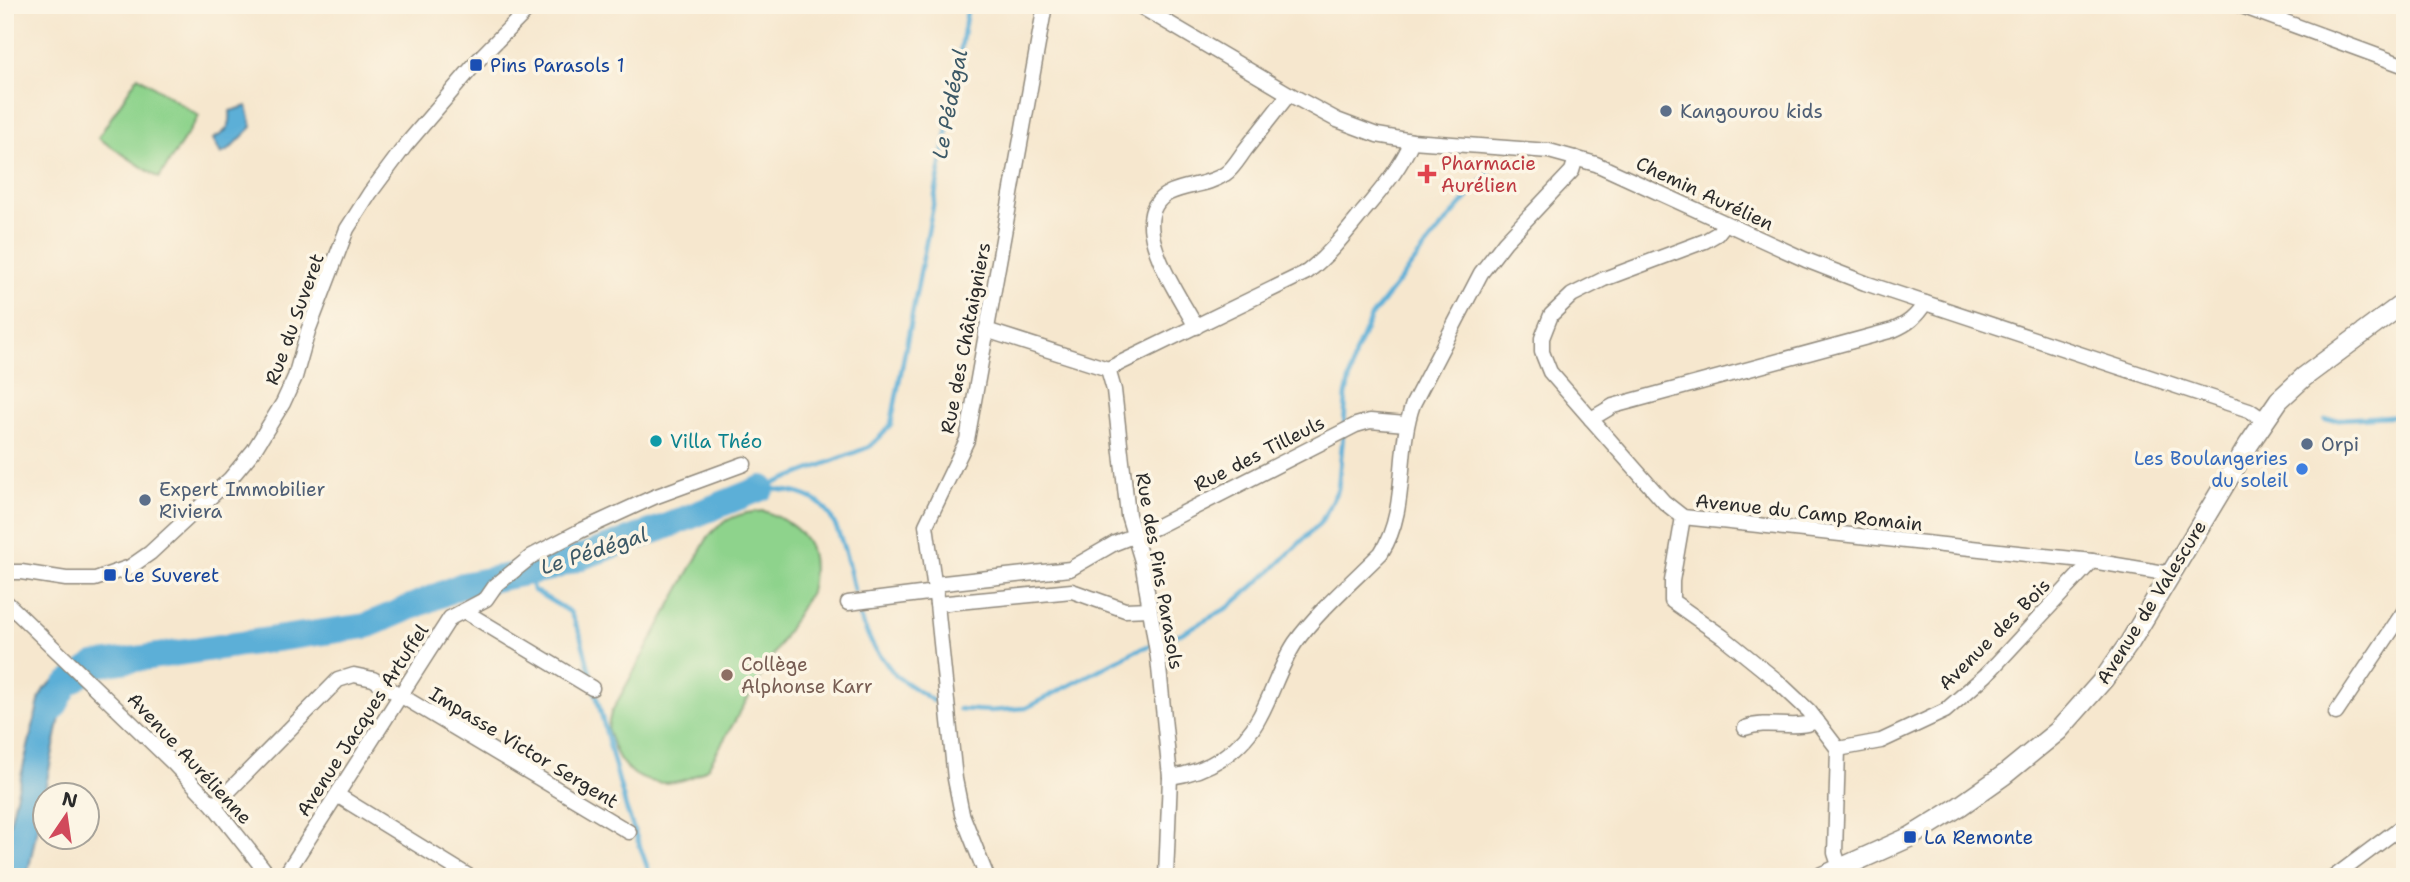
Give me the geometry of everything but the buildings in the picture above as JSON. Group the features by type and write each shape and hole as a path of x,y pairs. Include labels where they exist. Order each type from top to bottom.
{"main road":[{"name":"Avenue de Valescure","path":"1821,877 1893,846 1960,806 2004,775 2058,731 2104,679 2279,400 2304,377 2405,302"}],"street":[{"name":"Rue du Suveret","path":"5,572 66,579 95,579 130,566 150,553 230,479 254,450 283,403 295,377 308,331 347,229 370,192 405,146 481,57 531,5"},
{"name":"Rue des Châtaigniers","path":"987,877 962,814 955,779 936,593 926,525 967,440 1045,5"},
{"name":"Chemin Aurélien","path":"1138,5 1289,94 1337,120 1377,135 1412,141 1549,151 1596,164 1806,260 1925,303 2249,410 2264,420"},
{"path":"2239,5 2405,66"},
{"path":"1195,327 1156,250 1149,225 1154,204 1167,194 1209,183 1228,173 1289,94"},
{"path":"986,330 1108,369 1307,272 1327,256 1403,161 1412,141"},
{"path":"1170,777 1186,775 1219,761 1243,742 1260,718 1282,666 1296,642 1389,540 1398,501 1406,424 1413,404 1481,273 1505,242 1572,171 1576,158"},
{"name":"Avenue du Camp Romain","path":"1725,224 1717,234 1706,241 1604,279 1572,295 1551,315 1542,338 1542,352 1550,372 1664,502 1683,517 2092,561 2171,574"},
{"path":"1591,419 1613,406 1893,330 1908,324 1918,315 1925,303"},
{"name":"Rue des Pins Parasols","path":"1108,369 1114,390 1128,515 1142,561 1158,658 1170,777 1166,877"},
{"name":"Rue des Tilleuls","path":"1070,569 1115,543 1156,527 1356,425 1370,421 1406,424"},
{"name":"Avenue Jacques Artuffel","path":"284,877 450,618 486,599 495,586 532,556 654,497 744,464"},
{"path":"1683,517 1672,581 1672,601 1775,679 1817,721 1838,748 1835,845 1840,868"},
{"name":"Avenue des Bois","path":"1838,748 1881,741 1945,711 1986,674 2092,561"},
{"path":"848,603 936,593 1070,569 1072,591"},
{"path":"936,593 1072,591 1125,610 1150,610"},
{"name":"Avenue Aurélienne","path":"5,601 76,671 105,695 214,806 270,877"},
{"path":"2336,713 2405,610"},
{"path":"464,611 592,688"},
{"name":"Impasse Victor Sergent","path":"214,806 338,680 354,675 373,679 629,832"},
{"path":"1745,728 1758,723 1806,726 1817,721"},
{"path":"337,795 470,877"},
{"path":"2334,877 2405,824"}],"green space":[{"path":"138,76 199,116 159,178 98,138"},
{"path":"764,511 790,524 806,540 813,562 810,592 708,767 682,781 654,782 641,778 629,770 613,745 608,729 611,713 708,537 720,525 733,518"}],"water":[{"path":"247,106 252,127 229,150 221,154 213,139 227,128 230,111"},
{"path":"63,673 76,686 63,703 47,780 32,780 33,850 27,877 5,877 5,843 44,689"}],"waterway":[{"path":"5,24 16,5"},
{"name":"Le Pédégal","path":"762,488 869,447 891,424 948,128 968,5"},
{"path":"1344,427 1346,395 1355,354 1371,317 1435,235 1489,173"},
{"path":"2325,420 2405,415"},
{"path":"959,709 990,711 1026,708 1135,651 1182,633 1229,607 1321,522 1338,489 1343,435"},
{"name":"Le Pédégal","path":"53,709 66,685 94,665 366,626 463,585 551,568 762,488"},
{"path":"763,488 804,495 824,508 842,542 854,590"},
{"path":"529,573 533,590 570,612 580,634 626,808 651,877"},
{"path":"860,618 873,646 896,676 933,701"}],"place":[{"name":"Pins Parasols 1","path":"476,65"},
{"name":"Kangourou kids","path":"1666,111"},
{"name":"Pharmacie Aurélien","path":"1427,174"},
{"name":"Villa Théo","path":"656,441"},
{"name":"Orpi","path":"2307,444"},
{"name":"Les Boulangeries du soleil","path":"2302,469"},
{"name":"Expert Immobilier Riviera","path":"145,500"},
{"name":"Le Suveret","path":"110,575"},
{"name":"Collège Alphonse Karr","path":"727,675"},
{"name":"La Remonte","path":"1910,837"}]}
